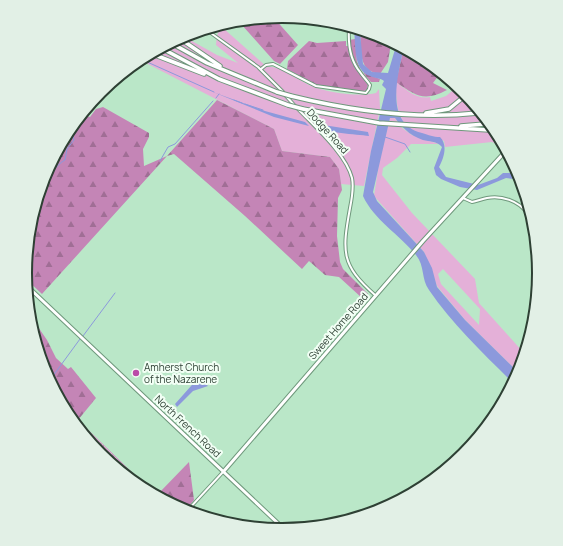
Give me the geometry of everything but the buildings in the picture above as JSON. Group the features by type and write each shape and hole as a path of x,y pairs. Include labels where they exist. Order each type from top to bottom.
{"highway":[{"path":"185,42 227,71"},
{"path":"178,46 227,71 277,92 291,96 350,109 378,112 414,115 473,113"},
{"path":"166,51 210,75"},
{"path":"157,56 288,105 303,109 372,122 419,126 482,124"},
{"path":"414,115 443,111 454,106 461,100"},
{"path":"450,126 486,130"}],"main road":[{"name":"Sweet Home Road","path":"224,471 422,241 502,154"},
{"name":"North French Road","path":"32,291 278,523"}],"street":[{"name":"Dodge Road","path":"212,33 261,69 338,152 346,164 352,178 353,189 345,238 346,255 354,274 375,295"},
{"path":"261,69 265,65 274,64 316,86 366,93 370,84 358,70 352,57 348,44 349,33"},
{"path":"462,197 472,202 493,197 509,200 520,205 523,209"},
{"name":"Sweet Home Road","path":"191,506 224,471"}],"green space":[{"path":"279,23 298,45 280,64 274,61 243,26"},
{"path":"225,30 267,67 283,70 307,84 326,91 362,95 376,93 379,89 380,109 364,186 341,184 339,169 330,157 282,151 274,129 146,63 157,56 191,40 217,55 238,63 216,45 219,32"},
{"path":"360,36 390,48 388,62 380,74 367,69 362,59"},
{"path":"355,39 357,62 361,70 354,59 349,40"},
{"path":"309,41 317,43 346,41 346,46 348,46 355,66 368,85 367,89 363,92 316,85 287,69 288,61"},
{"path":"402,54 434,75 437,78 433,83 447,90 432,96 420,96 409,91 396,82"},
{"path":"363,72 380,79 379,82 371,82"},
{"path":"396,82 416,96 425,98 430,97 431,101 446,96 452,91 480,121 495,144 492,142 445,147 444,141 415,132 404,123 398,110"},
{"path":"217,100 274,129 282,151 330,157 339,169 342,190 338,198 337,236 340,262 343,269 368,294 366,298 362,298 339,277 325,275 309,261 302,269 245,216 174,154 167,156"},
{"path":"103,107 149,133 149,137 143,149 144,166 167,156 42,294 32,285 32,257 36,224 45,193 57,162 83,121 87,116 90,117 96,109"},
{"path":"390,118 395,118 402,128 412,135 439,144 411,144 397,158 383,168 382,175 412,213 475,279 479,303 520,348 513,367 465,320 437,286 424,252 374,196 380,157","holes":["443,269 480,309 479,325 441,284 438,274"]},
{"path":"37,325 47,340 56,358 68,369 71,367 96,398 79,419 57,384 45,353"},
{"path":"83,425 135,475 105,450"},
{"path":"83,425 132,473 105,450"},
{"path":"189,462 194,500 190,505 160,492"}],"water":[{"path":"354,34 360,36 363,64 372,72 388,73 395,50 402,54 398,74 396,99 398,110 403,120 410,128 435,137 440,137 445,148 439,167 446,177 478,185 497,178 503,173 510,173 513,179 506,178 477,190 460,187 441,179 436,175 434,168 442,147 435,142 423,140 414,136 405,130 395,118 390,118 373,192 377,201 424,252 432,268 437,287 465,320 513,367 508,378 468,338 438,303 427,286 419,259 410,248 380,220 363,196 371,151 386,89 382,85 384,81 370,76 361,69 355,50"},
{"path":"213,92 265,111 305,122 309,126 274,117"},
{"path":"317,124 368,132 369,136 334,132"},
{"path":"199,377 208,386 193,391 177,407 175,404"}],"waterway":[{"path":"147,62 214,92"},
{"path":"216,98 219,94"},
{"path":"234,100 242,103"},
{"path":"160,161 168,147 175,144 213,101"},
{"path":"245,104 263,110"},
{"path":"54,170 65,160 67,149 74,140 73,136"},
{"path":"385,137 405,144 410,152"},
{"path":"83,336 115,293"},
{"path":"53,375 80,339"}],"place":[{"name":"Amherst Church of the Nazarene","path":"136,373"}]}
